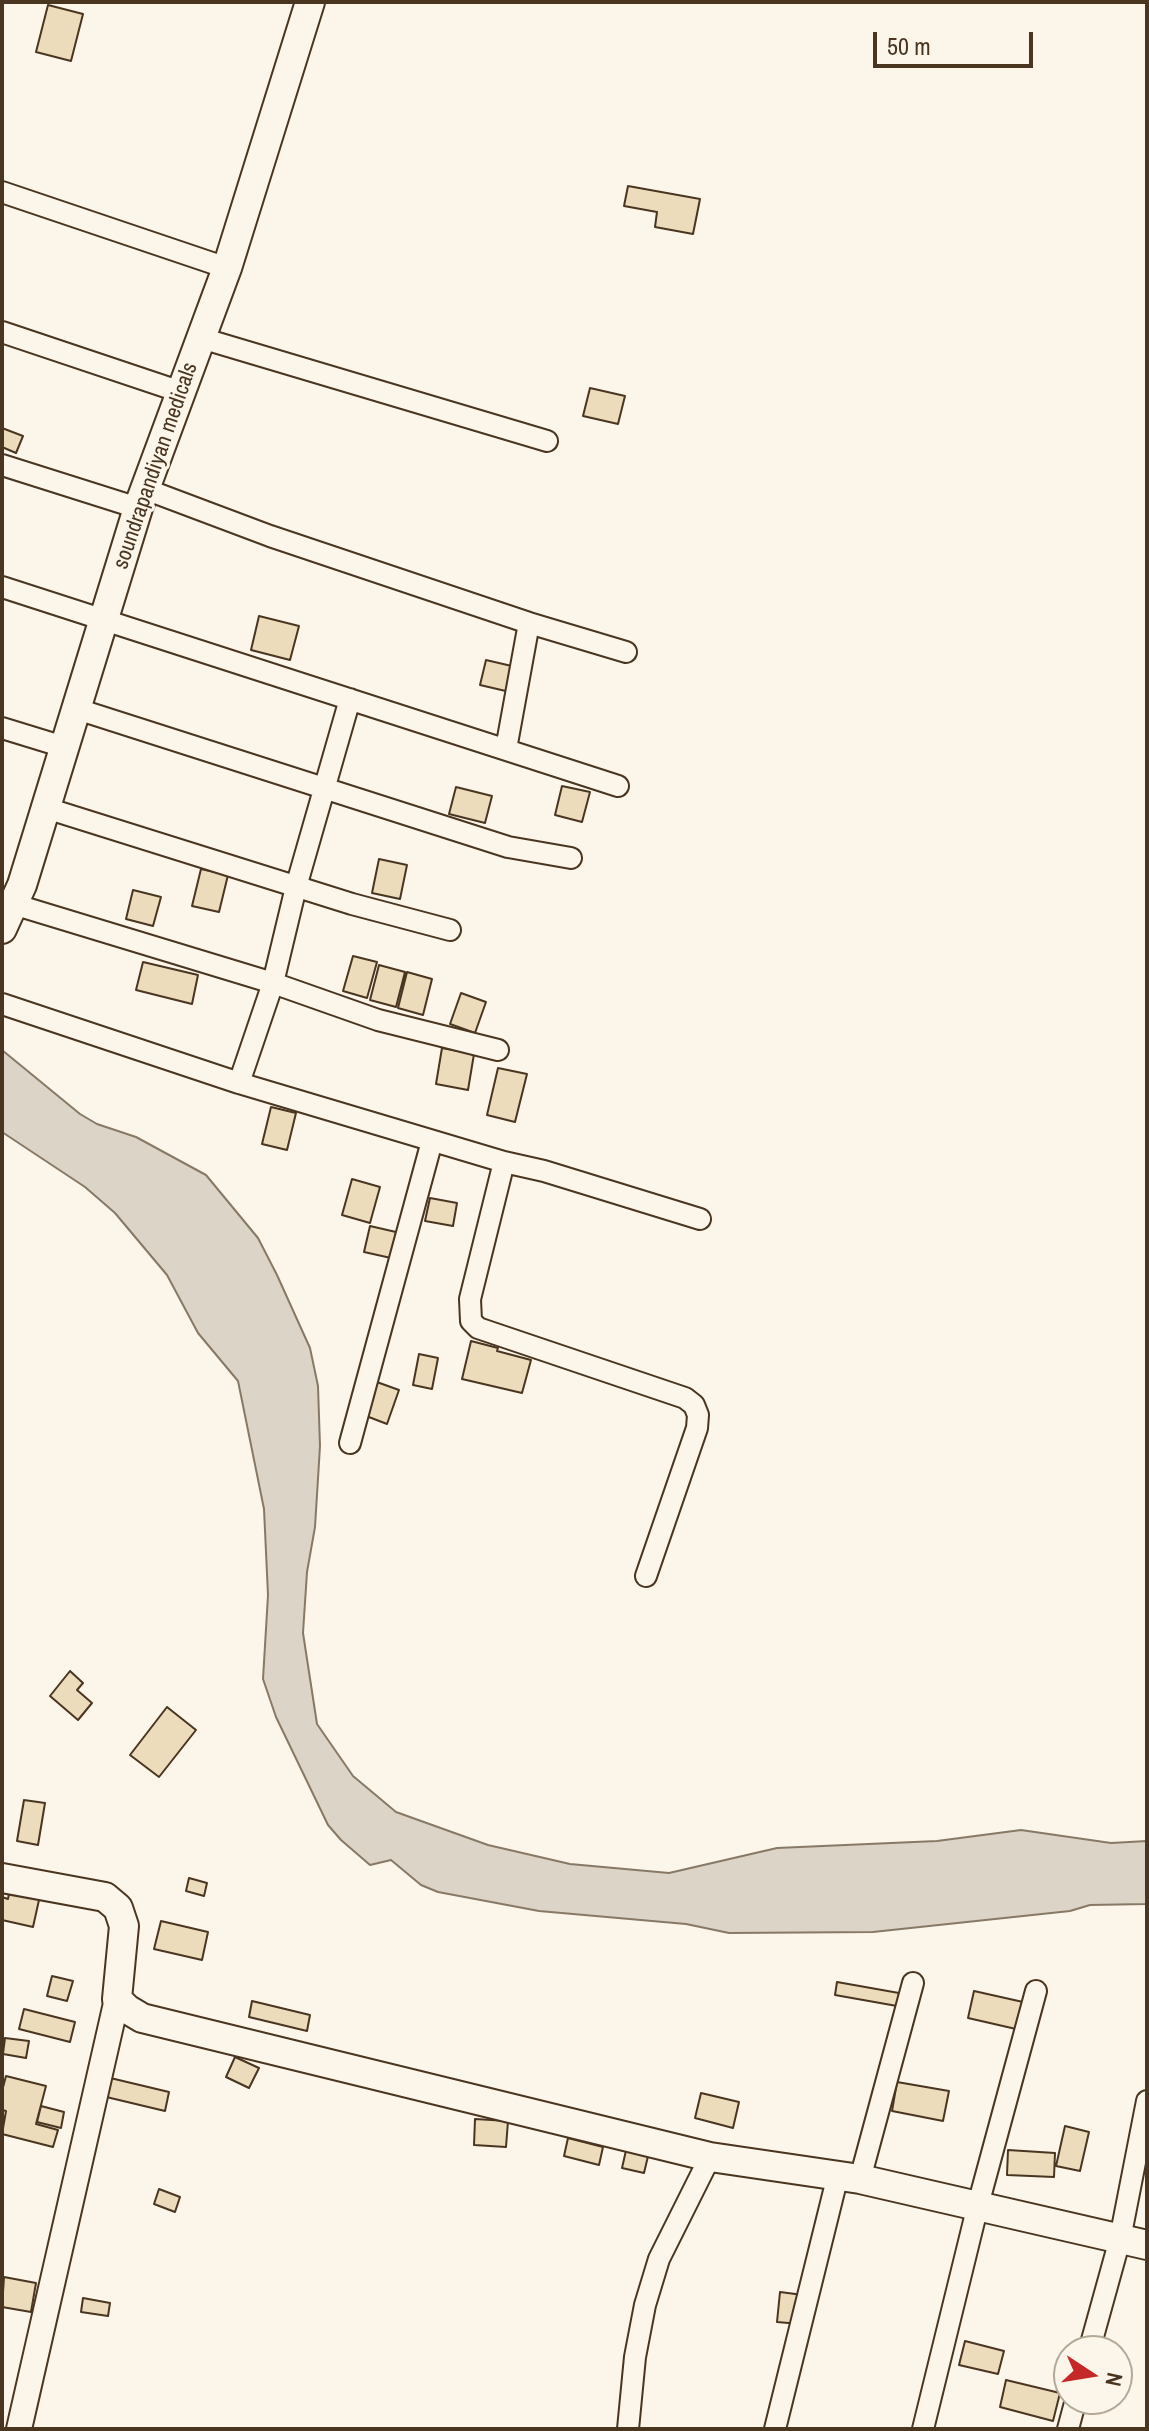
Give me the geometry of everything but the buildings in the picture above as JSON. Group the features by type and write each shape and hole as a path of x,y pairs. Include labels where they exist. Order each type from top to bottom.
{"main road":[{"name":"soundrapandiyan medicals","path":"8,916 46,808 142,498 227,268 310,2"},
{"path":"2,1878 105,1897 118,1908 124,1926 117,1999 142,2018 710,2157 849,2177 1134,2242"}],"street":[{"path":"2,192 227,268"},
{"path":"2,332 181,392"},
{"path":"201,338 547,441"},
{"path":"2,465 142,498 270,536 529,623 626,652"},
{"path":"2,587 618,786"},
{"path":"506,749 529,623"},
{"path":"239,1083 273,983 296,887 350,699"},
{"path":"77,709 508,847 571,858"},
{"path":"2,728 64,747"},
{"path":"46,808 296,887 450,930"},
{"path":"8,916 273,983 378,1020 498,1050"},
{"path":"2,1004 239,1083 700,1219"},
{"path":"350,1443 432,1141"},
{"path":"504,1162 470,1299 471,1321 478,1328 685,1398 694,1405 698,1415 697,1428 646,1576"},
{"path":"775,2429 849,2177 913,1983"},
{"path":"923,2429 978,2205 1036,1991"},
{"path":"19,2429 117,1999"},
{"path":"1096,2335 1134,2242 1147,2101"},
{"path":"628,2429 635,2357 645,2305 659,2259 710,2157"}],"shaded area":[{"path":"2,1050 80,1114 97,1124 136,1137 206,1175 258,1238 310,1348 318,1386 320,1446 303,1633 317,1724 353,1776 396,1812 488,1845 570,1864 669,1873 777,1848 937,1841 1021,1830 1111,1843 1147,1841 1147,1904 1090,1905 1070,1911 873,1932 729,1933 686,1924 539,1911 438,1892 421,1885 391,1860 370,1865 328,1825 276,1717 263,1679 268,1595 264,1509 238,1381 198,1333 167,1275 115,1213 85,1187 2,1132"}]}
